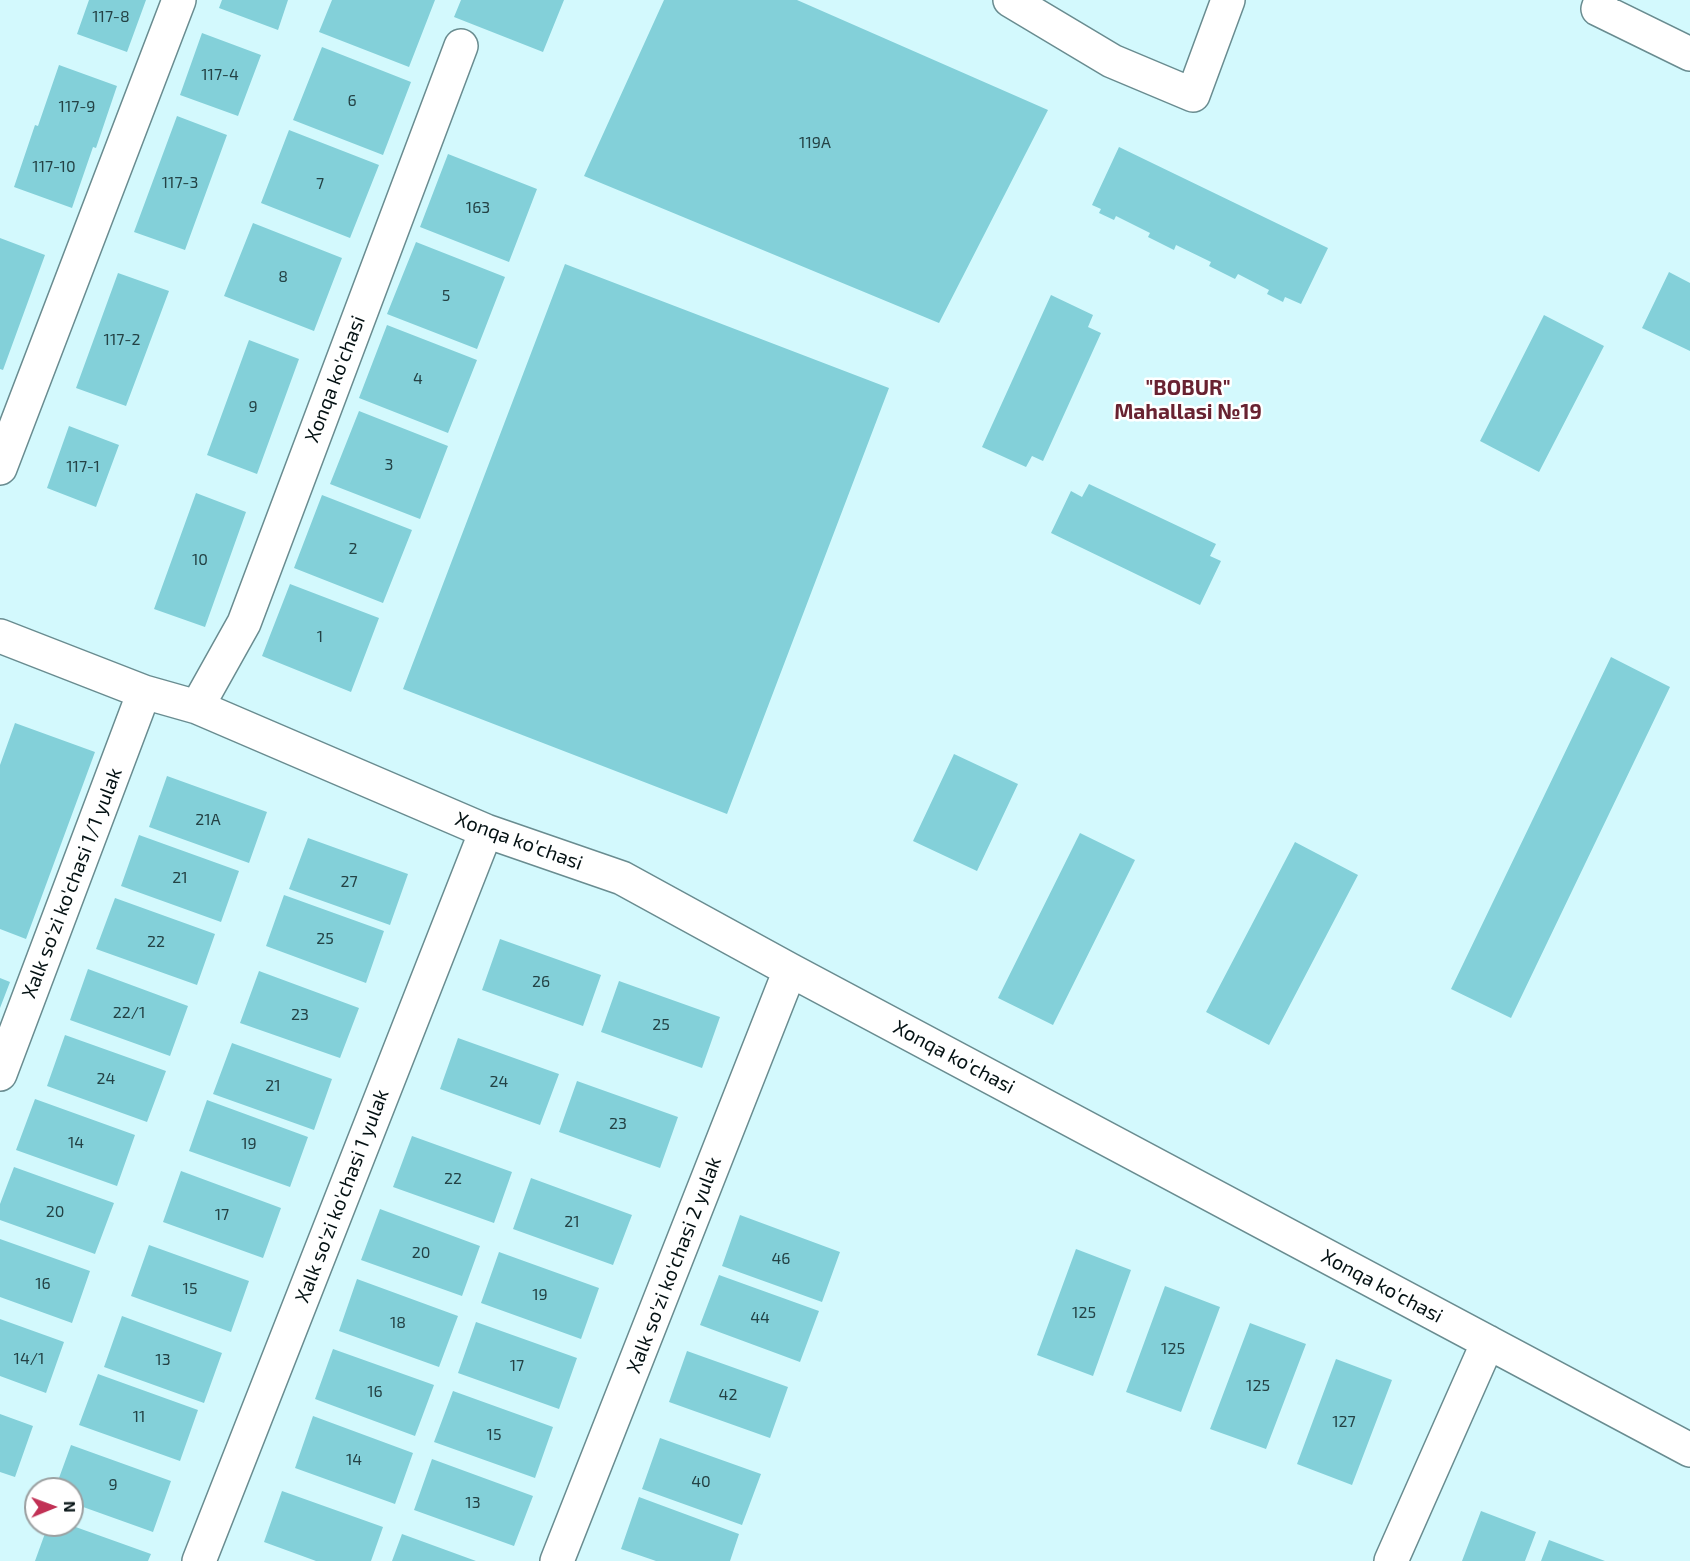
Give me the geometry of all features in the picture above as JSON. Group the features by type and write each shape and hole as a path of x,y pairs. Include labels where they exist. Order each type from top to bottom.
{"street":[{"path":"0,468 179,0"},
{"path":"1010,0 1112,61 1193,95 1228,0"},
{"path":"1601,0 1598,9 1690,54"},
{"name":"Xonqa ko'chasi","path":"197,707 244,623 461,46"},
{"name":"Xonqa ko'chasi","path":"0,636 144,692 197,707 486,831 622,878 1690,1450"},
{"name":"Xalk so'zi ko'chasi 1/1 yulak","path":"0,1074 144,692"},
{"name":"Xalk so'zi ko'chasi 1 yulak","path":"199,1561 486,831"},
{"name":"Xalk so'zi ko'chasi 2 yulak","path":"557,1561 790,970"},
{"path":"1391,1561 1488,1342"}],"building":[{"path":"89,0 146,0 127,52 77,34"},
{"path":"222,0 288,0 278,30 219,8"},
{"path":"332,0 435,0 409,67 319,32"},
{"path":"461,0 564,0 543,52 454,17"},
{"path":"664,0 797,0 1048,110 939,323 584,176"},
{"path":"202,33 261,55 238,116 180,95"},
{"path":"322,47 411,82 383,155 293,120"},
{"path":"59,65 117,86 72,208 14,187"},
{"path":"177,116 227,135 185,250 134,232"},
{"path":"289,130 379,165 350,238 261,203"},
{"path":"1119,147 1328,248 1301,304 1285,297 1283,302 1267,294 1269,290 1238,274 1235,279 1209,266 1211,262 1176,245 1174,250 1148,237 1150,233 1116,216 1114,220 1099,213 1101,209 1092,205"},
{"path":"448,154 537,189 509,262 420,227"},
{"path":"253,223 342,258 314,331 224,296"},
{"path":"0,238 45,255 3,370 0,369"},
{"path":"416,242 505,277 477,349 387,314"},
{"path":"565,264 889,388 727,814 403,689"},
{"path":"1669,272 1690,283 1690,351 1642,328"},
{"path":"118,273 169,291 126,406 76,388"},
{"path":"1051,295 1093,315 1088,327 1101,333 1043,461 1032,456 1026,467 982,447"},
{"path":"1544,315 1604,346 1539,472 1480,441"},
{"path":"387,325 477,360 448,433 359,398"},
{"path":"249,340 299,359 257,474 207,455"},
{"path":"359,411 448,446 420,519 330,484"},
{"path":"69,426 119,445 96,507 47,488"},
{"path":"1089,484 1216,544 1210,556 1221,561 1200,605 1051,533 1071,491 1082,497"},
{"path":"196,493 246,512 205,627 154,609"},
{"path":"322,495 412,530 383,603 294,568"},
{"path":"290,584 379,618 351,692 262,656"},
{"path":"1611,657 1670,687 1511,1018 1451,989"},
{"path":"15,723 95,752 26,939 0,929 0,765"},
{"path":"954,754 1018,784 977,871 913,841"},
{"path":"167,776 267,812 249,863 149,827"},
{"path":"1080,833 1135,860 1053,1025 998,998"},
{"path":"139,835 239,871 221,922 121,886"},
{"path":"308,838 408,874 390,925 289,889"},
{"path":"1295,842 1358,875 1269,1045 1206,1012"},
{"path":"284,895 384,931 366,983 266,946"},
{"path":"115,898 215,934 197,985 96,949"},
{"path":"500,939 601,975 583,1026 482,990"},
{"path":"88,969 188,1006 170,1056 70,1020"},
{"path":"259,971 359,1008 340,1058 240,1023"},
{"path":"0,978 10,982 0,1008"},
{"path":"619,981 720,1017 702,1068 601,1032"},
{"path":"65,1035 166,1071 147,1122 47,1086"},
{"path":"458,1038 559,1074 540,1125 440,1089"},
{"path":"232,1043 332,1079 314,1130 213,1094"},
{"path":"577,1081 678,1117 660,1168 559,1132"},
{"path":"35,1099 135,1135 117,1186 16,1150"},
{"path":"207,1100 308,1137 290,1187 189,1151"},
{"path":"412,1136 512,1172 494,1223 393,1187"},
{"path":"14,1167 114,1203 95,1254 0,1220 0,1204"},
{"path":"181,1171 281,1208 263,1258 163,1222"},
{"path":"531,1178 632,1215 613,1265 513,1229"},
{"path":"380,1209 480,1246 462,1296 361,1260"},
{"path":"740,1215 840,1252 822,1302 722,1266"},
{"path":"0,1239 90,1271 72,1323 0,1297"},
{"path":"149,1245 249,1281 231,1332 131,1296"},
{"path":"1076,1249 1131,1270 1093,1376 1037,1355"},
{"path":"499,1252 599,1288 581,1339 481,1303"},
{"path":"719,1275 819,1311 800,1362 700,1325"},
{"path":"357,1279 458,1316 439,1367 339,1331"},
{"path":"1165,1286 1220,1307 1181,1412 1126,1392"},
{"path":"122,1316 222,1353 204,1403 104,1367"},
{"path":"0,1319 64,1342 46,1393 0,1376"},
{"path":"476,1322 577,1358 559,1409 458,1373"},
{"path":"1250,1323 1306,1344 1266,1449 1210,1429"},
{"path":"333,1349 434,1385 415,1436 315,1399"},
{"path":"687,1351 788,1387 770,1438 669,1402"},
{"path":"1336,1359 1392,1380 1352,1485 1297,1464"},
{"path":"98,1374 198,1410 180,1461 79,1425"},
{"path":"453,1391 553,1427 535,1478 434,1442"},
{"path":"0,1414 33,1426 15,1477 0,1472"},
{"path":"313,1416 413,1453 395,1504 295,1468"},
{"path":"660,1438 761,1474 742,1525 642,1489"},
{"path":"71,1445 171,1481 153,1532 84,1507 84,1477 59,1477"},
{"path":"432,1459 533,1496 514,1546 414,1510"},
{"path":"282,1491 383,1527 371,1561 316,1561 264,1542"},
{"path":"639,1497 739,1534 730,1561 656,1561 621,1549"},
{"path":"1481,1511 1536,1532 1525,1561 1462,1561"},
{"path":"84,1530 151,1554 148,1561 35,1561 44,1537 84,1537"},
{"path":"402,1534 476,1561 392,1561"},
{"path":"1549,1540 1605,1561 1541,1561"}],"district":[{"name":"\"BOBUR\" Mahallasi №19","path":"1188,400"}]}
